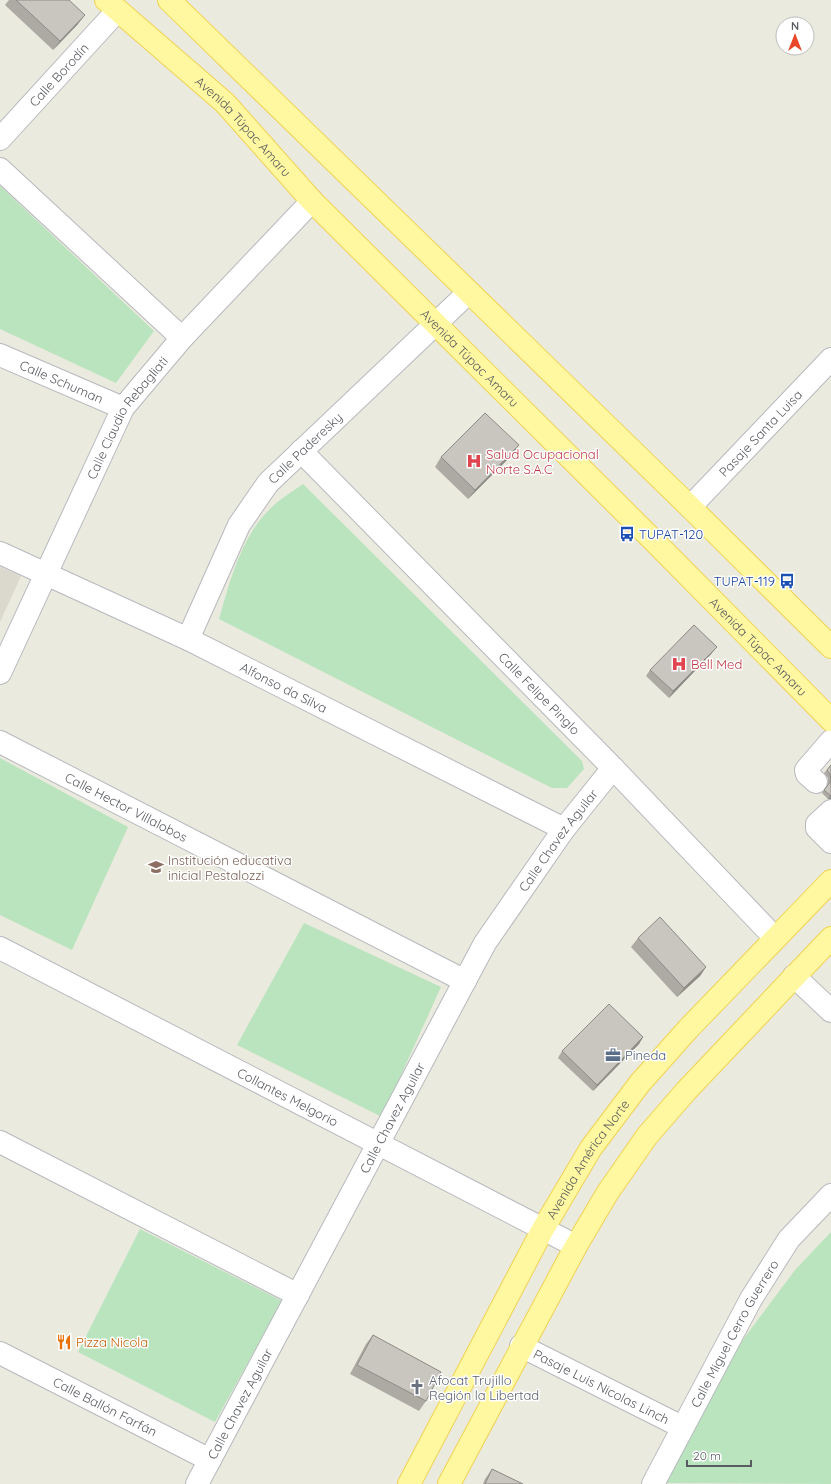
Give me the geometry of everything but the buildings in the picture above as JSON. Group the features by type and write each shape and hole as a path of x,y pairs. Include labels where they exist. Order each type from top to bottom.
{"main road":[{"path":"169,0 690,507 831,647"},
{"name":"Avenida Túpac Amaru","path":"111,5 225,103 312,201 436,323 831,720"},
{"name":"Avenida América Norte","path":"410,1484 543,1229 591,1148 640,1083 831,880"},
{"path":"449,1484 521,1346 576,1246 608,1192 647,1136 686,1091 831,938"}],"street":[{"name":"Calle Borodín","path":"0,139 111,5"},
{"path":"0,169 182,338"},
{"name":"Calle Claudio Rebagliati","path":"0,673 123,408 182,338 312,201"},
{"name":"Calle Paderesky","path":"188,639 239,525 268,483 469,292"},
{"name":"Calle Schuman","path":"0,355 123,408"},
{"name":"Pasaje Santa Luisa","path":"690,507 831,360"},
{"name":"Calle Felipe Pinglo","path":"301,451 613,768 775,938"},
{"name":"Alfonso da Silva","path":"0,553 188,639 564,829"},
{"path":"816,782 807,774 806,770 831,741"},
{"name":"Calle Hector Villalobos","path":"0,742 465,981"},
{"name":"Calle Chavez Aguilar","path":"197,1484 380,1144 485,943 564,829 613,768"},
{"path":"831,811 817,824 817,828 831,842"},
{"name":"Collantes Melgorio","path":"0,948 576,1246"},
{"path":"794,976 831,1011"},
{"path":"0,1142 298,1295"},
{"name":"Calle Miguel Cerro Guerrero","path":"653,1484 750,1299 789,1239 831,1195"},
{"name":"Pasaje Luis Nicolas Linch","path":"521,1346 682,1427"},
{"name":"Calle Ballón Farfán","path":"0,1353 210,1460"}],"shaded area":[{"path":"0,567 21,576 0,622"}],"green space":[{"path":"0,186 154,331 116,383 0,329"},
{"path":"303,484 582,761 584,769 567,788 552,788 219,619 237,562 250,534 259,521 273,506"},
{"path":"0,758 128,827 72,950 0,915"},
{"path":"304,923 441,987 382,1117 237,1045"},
{"path":"140,1229 282,1301 215,1422 78,1352"},
{"path":"831,1232 831,1484 666,1483 739,1345 795,1270"}],"place":[{"name":"Salud Ocupacional Norte S.A.C","path":"474,461"},
{"name":"TUPAT-120","path":"627,534"},
{"name":"TUPAT-119","path":"787,581"},
{"name":"Bell Med","path":"679,664"},
{"name":"Institución educativa inicial Pestalozzi","path":"156,867"},
{"name":"Pineda","path":"613,1055"},
{"name":"Pizza Nicola","path":"64,1342"},
{"name":"Afocat Trujillo Región la Libertad","path":"417,1387"}]}
